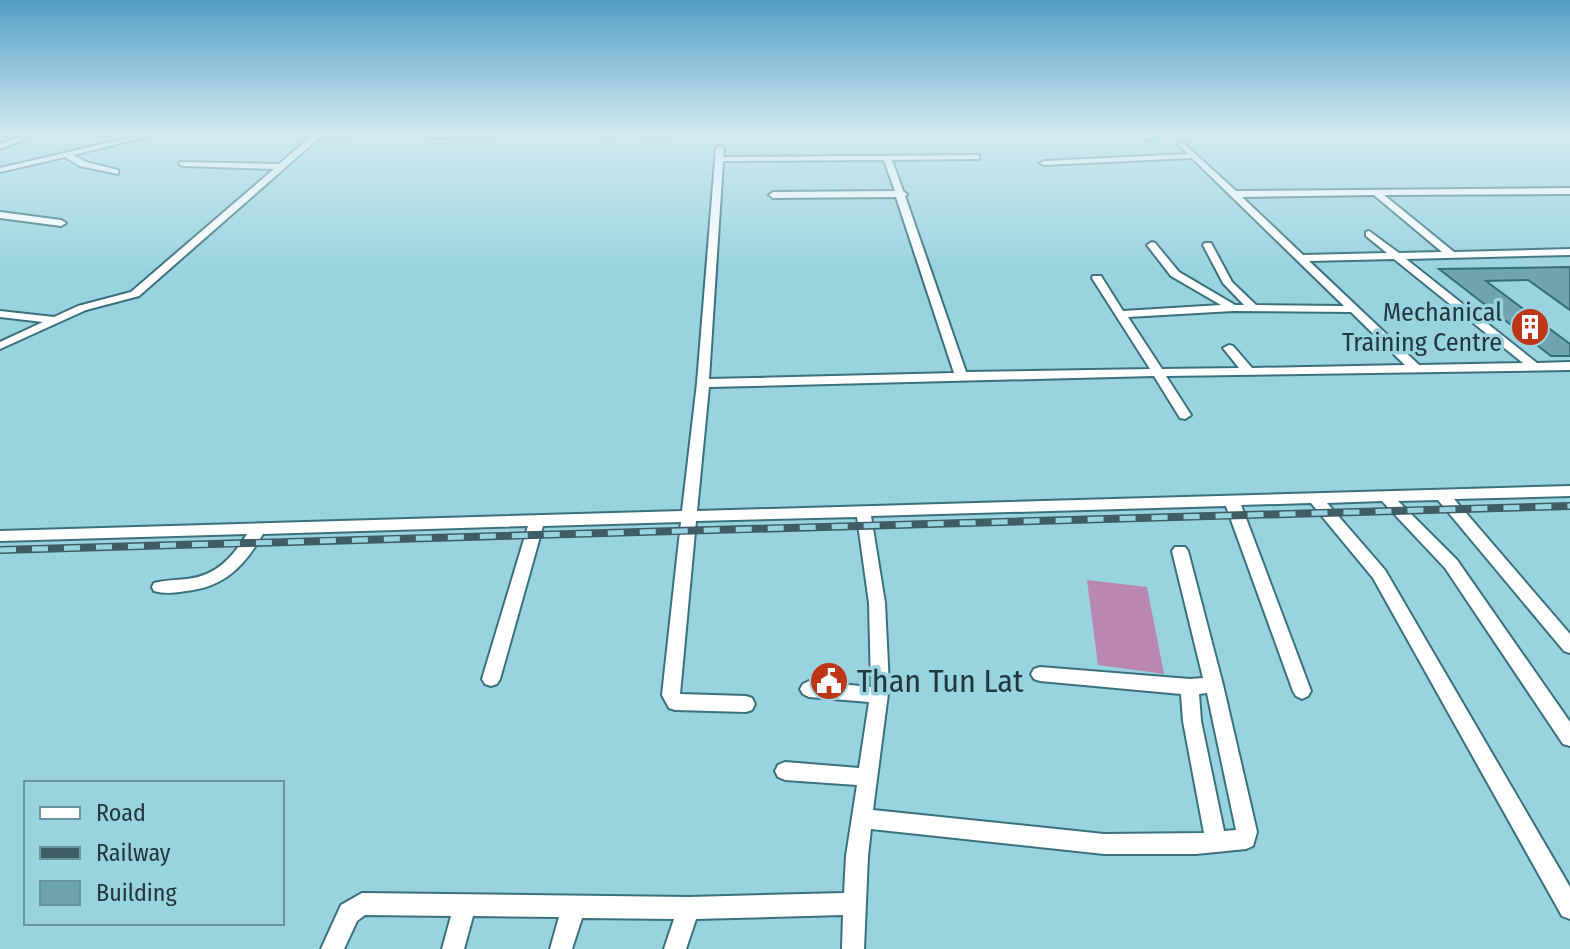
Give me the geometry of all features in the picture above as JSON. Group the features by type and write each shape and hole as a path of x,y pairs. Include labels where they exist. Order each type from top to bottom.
{"street":[{"path":"0,346 82,308 135,294 266,179"},
{"path":"717,179 703,383 672,673 672,700 746,704"},
{"path":"897,179 961,376"},
{"path":"1219,179 1416,369"},
{"path":"1234,194 1570,191"},
{"path":"1376,193 1452,255"},
{"path":"773,195 903,194"},
{"path":"0,215 61,223"},
{"path":"1369,234 1535,367"},
{"path":"1152,245 1175,274 1233,308"},
{"path":"1208,245 1228,283 1254,309"},
{"path":"1300,258 1570,252"},
{"path":"1097,278 1185,415"},
{"path":"1121,314 1233,308 1354,309"},
{"path":"0,314 57,320"},
{"path":"1229,348 1248,371"},
{"path":"703,383 1570,366"},
{"path":"0,536 1570,491"},
{"path":"1442,495 1570,646"},
{"path":"1385,496 1451,564 1570,738"},
{"path":"1314,497 1379,574 1570,908"},
{"path":"1231,499 1302,691"},
{"path":"853,949 853,904 865,777 879,695 877,603 863,510"},
{"path":"491,679 537,522"},
{"path":"160,587 200,586 216,581 235,565 258,529"},
{"path":"861,818 1104,844 1234,842 1248,835 1180,551"},
{"path":"1040,674 1190,687 1214,685"},
{"path":"1190,687 1192,721 1216,843"},
{"path":"809,689 879,695"},
{"path":"785,771 865,777"},
{"path":"332,949 349,913 358,906 465,904 689,908 853,904"},
{"path":"453,949 465,904"},
{"path":"561,949 574,906"},
{"path":"675,949 689,908"}],"shaded area":[{"path":"1087,580 1147,587 1164,674 1098,665"}],"building":[{"name":"Mechanical Training Centre","path":"1570,267 1570,310 1528,280 1486,281 1570,344 1570,356 1551,356 1439,269"}],"railway":[{"path":"0,550 1570,506"}],"place":[{"name":"Mechanical Training Centre","path":"1530,327"},
{"name":"Than Tun Lat","path":"829,681"}]}
